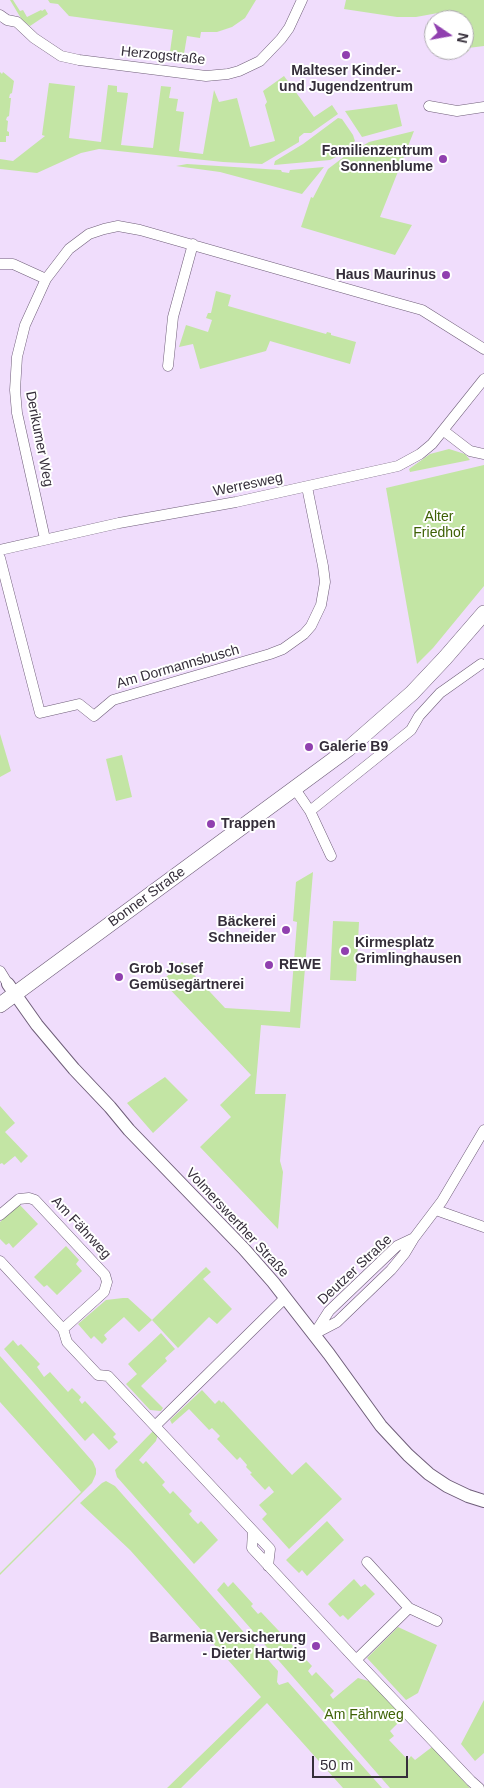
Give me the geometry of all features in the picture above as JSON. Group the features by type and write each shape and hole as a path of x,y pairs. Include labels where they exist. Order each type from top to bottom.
{"main road":[{"name":"Bonner Straße","path":"0,1005 12,989 295,790 348,749 412,693 484,613"}],"street":[{"name":"Herzogstraße","path":"0,15 8,20 17,22 46,47 61,56 79,60 206,76 239,71 260,61 289,28 302,0"},
{"path":"429,106 457,111 484,107"},
{"name":"Derikumer Weg","path":"45,539 17,413 15,390 17,357 29,313 46,279 62,256 75,243 89,234 118,226 129,227 422,310 484,349"},
{"path":"168,366 173,317 193,244"},
{"path":"0,264 13,264 46,279"},
{"name":"Werresweg","path":"0,550 119,523 236,502 398,466 420,454 444,431 484,379"},
{"path":"444,431 470,451 484,454"},
{"name":"Am Dormannsbusch","path":"0,558 40,713 78,704 94,716 113,700 270,654 283,649 304,634 321,605 325,582 307,487"},
{"path":"310,811 411,730 419,716 440,693 481,664"},
{"path":"295,790 310,811 331,856"},
{"name":"Volmerswerther Straße","path":"0,971 37,1025 74,1069 129,1130 244,1249 314,1334 381,1426 429,1474 447,1486 484,1501"},
{"name":"Deutzer Straße","path":"314,1334 329,1311 366,1278 397,1246 414,1238 436,1210 484,1130"},
{"name":"Am Fährweg","path":"0,1215 19,1199 28,1198 35,1200 105,1275 107,1282 104,1292 63,1329"},
{"path":"436,1210 484,1227"},
{"path":"0,1261 63,1329 67,1342 98,1375 108,1376 270,1549 268,1566 479,1788"},
{"path":"156,1426 285,1298"},
{"path":"367,1562 409,1608 437,1621"},
{"path":"356,1660 409,1608"}],"green space":[{"path":"10,0 13,0 20,11 23,10 27,17 45,9 48,14 30,26 22,20"},
{"path":"48,0 256,0 245,18 232,27 217,32 201,32 200,38 187,36 184,54 170,52 173,30 69,16 58,4 50,3"},
{"path":"346,0 484,0 484,46 474,47 474,10 424,10 424,16 397,17 344,9"},
{"path":"0,72 2,74 3,72 14,81 9,98 11,98 9,116 6,120 8,121 7,131 9,136 6,136 6,142 0,142"},
{"path":"284,76 314,117 332,105 338,114 311,133 304,133 299,137 299,142 262,164 223,162 99,149 81,153 37,173 0,169 0,159 13,161 45,136 42,135 49,83 75,86 69,138 101,142 108,85 117,86 117,92 128,93 121,145 153,148 161,86 171,87 169,98 178,99 176,111 184,112 179,151 203,154 214,90 219,102 237,98 250,147 275,141 263,91"},
{"path":"397,104 402,126 362,137 345,111"},
{"path":"338,118 342,119 355,141 340,155 330,160 274,165 275,161 303,144"},
{"path":"414,131 380,217 412,225 395,255 301,227 311,197 313,198 328,169 345,156 369,142"},
{"path":"187,164 281,170 282,172 289,173 290,170 324,167 302,194 220,172 176,166"},
{"path":"216,291 231,295 228,306 326,334 327,332 331,333 331,335 356,342 350,364 270,341 266,351 200,369 193,344 179,347 186,325 208,332 212,320 206,318 208,313 211,313"},
{"path":"449,449 465,454 470,460 410,472 409,469 430,454"},
{"name":"Alter Friedhof","path":"484,465 484,586 433,648 417,664 386,488"},
{"path":"0,734 11,771 0,777"},
{"path":"122,755 132,797 116,801 106,759"},
{"path":"313,872 300,1028 261,1025 255,1094 286,1094 280,1161 283,1172 278,1229 200,1147 231,1117 220,1105 251,1075 162,981 182,962 225,1008 290,1012 297,922 293,921 296,882"},
{"name":"Kirmesplatz Grimlinghausen","path":"333,921 359,922 356,981 330,980"},
{"path":"165,1077 188,1100 153,1133 127,1103"},
{"path":"0,1106 15,1123 5,1132 28,1156 21,1163 15,1156 4,1165 0,1164"},
{"path":"19,1204 38,1224 13,1248 9,1243 6,1245 0,1239 0,1222"},
{"path":"66,1246 79,1260 76,1264 82,1271 57,1295 47,1285 44,1287 34,1277"},
{"path":"206,1267 211,1272 203,1279 232,1309 217,1324 209,1317 178,1348 152,1320"},
{"path":"123,1298 128,1298 152,1320 139,1332 124,1317 104,1335 107,1339 102,1344 94,1336 91,1339 78,1324 106,1300"},
{"path":"161,1333 175,1349 165,1358 167,1361 141,1386 163,1408 161,1411 150,1410 126,1384 137,1374 128,1364"},
{"path":"13,1340 18,1346 21,1344 40,1364 37,1367 44,1377 50,1372 68,1392 72,1388 81,1397 79,1400 82,1404 85,1401 116,1434 113,1437 118,1442 109,1450 93,1433 85,1441 4,1349"},
{"path":"0,1356 93,1462 96,1474 92,1483 0,1575 81,1492 0,1402"},
{"path":"202,1390 215,1404 219,1400 222,1403 223,1401 292,1475 306,1462 342,1499 289,1549 262,1519 267,1514 259,1505 274,1492 269,1486 265,1490 250,1474 252,1473 240,1457 237,1460 217,1439 220,1436 212,1428 209,1430 189,1409 172,1424 170,1420"},
{"path":"153,1431 158,1434 156,1441 139,1460 143,1464 146,1461 165,1482 162,1485 170,1494 173,1491 192,1511 189,1514 193,1519 198,1524 201,1521 218,1540 194,1564 117,1477 115,1470"},
{"path":"106,1481 115,1486 278,1671 277,1682 279,1685 288,1682 382,1788 343,1788 267,1703 181,1788 167,1788 261,1697 130,1550 80,1503"},
{"path":"327,1521 344,1540 307,1576 302,1570 299,1573 286,1560"},
{"path":"354,1579 361,1587 365,1584 375,1594 348,1620 343,1615 340,1617 328,1604"},
{"path":"224,1582 228,1587 233,1582 253,1604 251,1606 258,1614 261,1612 312,1666 308,1671 312,1676 316,1672 334,1691 330,1695 333,1699 358,1678 372,1682 404,1717 390,1731 394,1736 389,1740 408,1760 411,1756 415,1760 432,1747 470,1788 390,1788 217,1590"},
{"name":"Am Fährweg","path":"398,1627 437,1645 418,1693 406,1700 367,1658"},
{"path":"484,1700 484,1753 475,1761 461,1744"}],"place":[{"name":"Malteser Kinder- und Jugendzentrum","path":"346,55"},
{"name":"Familienzentrum Sonnenblume","path":"443,159"},
{"name":"Haus Maurinus","path":"446,275"},
{"name":"Galerie B9","path":"309,747"},
{"name":"Trappen","path":"211,824"},
{"name":"Bäckerei Schneider","path":"286,930"},
{"name":"Kirmesplatz Grimlinghausen","path":"345,951"},
{"name":"REWE","path":"269,965"},
{"name":"Grob Josef Gemüsegärtnerei","path":"119,977"},
{"name":"Barmenia Versicherung - Dieter Hartwig","path":"316,1646"}]}
